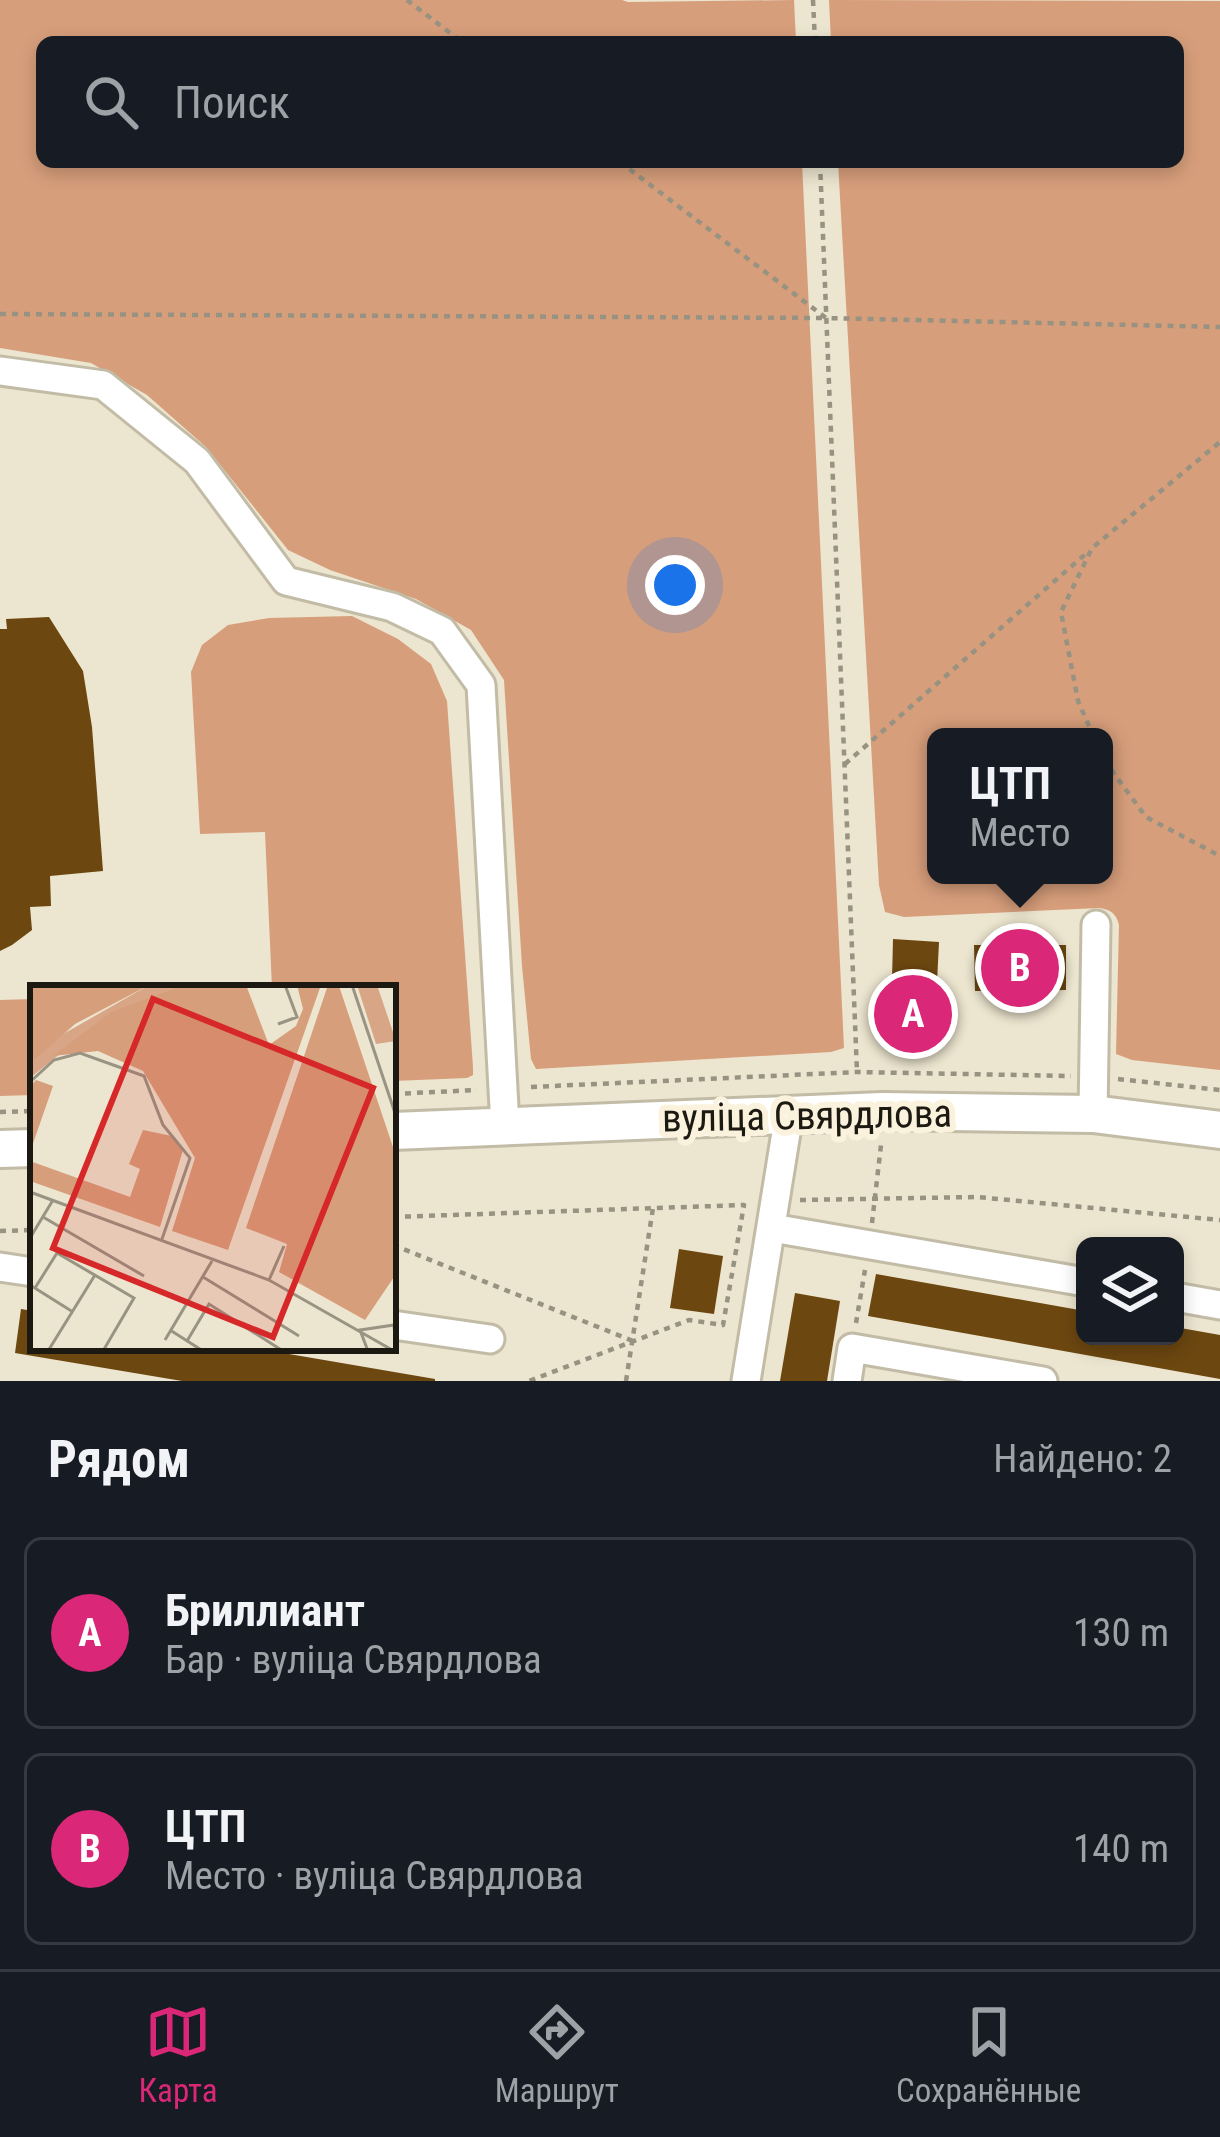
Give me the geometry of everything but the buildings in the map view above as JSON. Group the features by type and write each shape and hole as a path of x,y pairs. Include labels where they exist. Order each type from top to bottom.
{"main road":[{"name":"вуліца Свярдлова","path":"396,1131 883,1111 1093,1114 1220,1130"},
{"path":"0,1149 30,1148"}],"lane":[{"path":"0,371 103,385 197,461 286,581 392,607 442,631 481,685 505,1126"},
{"path":"1093,1114 1096,925"},
{"path":"746,1381 789,1114"},
{"path":"772,1228 1076,1280"},
{"path":"0,1267 30,1272"},
{"path":"1184,1299 1220,1305"},
{"path":"396,1325 490,1340"},
{"path":"847,1381 853,1348 1043,1381"}],"path":[{"path":"407,0 454,36"},
{"path":"813,0 815,36"},
{"path":"628,168 826,318"},
{"path":"820,168 857,1072"},
{"path":"0,314 826,318 1220,327"},
{"path":"845,764 1220,442"},
{"path":"1090,728 1078,701 1061,612 1092,548"},
{"path":"1113,772 1146,817 1220,856"},
{"path":"396,1094 857,1072 1094,1076 1220,1090"},
{"path":"0,1112 30,1111"},
{"path":"875,1198 881,1145"},
{"path":"788,1200 977,1197 1220,1220"},
{"path":"396,1217 744,1205 723,1325 688,1320 529,1381"},
{"path":"626,1381 653,1208"},
{"path":"0,1231 30,1230"},
{"path":"396,1246 633,1341"}],"shaded area":[{"path":"0,0 794,0 796,36 36,36 36,168 802,168 844,1048 536,1069 531,1059 522,966 504,680 471,630 416,599 330,570 288,550 206,447 147,395 91,363 0,348"},
{"path":"829,0 1220,1 1220,1070 1116,1054 1119,925 1110,911 904,917 885,912 879,885 838,168 1184,168 1184,36 831,36"},
{"path":"352,616 398,639 431,664 447,701 473,1067 473,1075 467,1078 396,1081 396,985 272,985 265,832 200,834 191,672 202,645 228,625 269,618"},
{"path":"30,999 30,1095 0,1096 0,1000"}],"place":[{"name":"ЦТП","path":"1020,968"},
{"name":"Бриллиант","path":"913,1014"}]}
